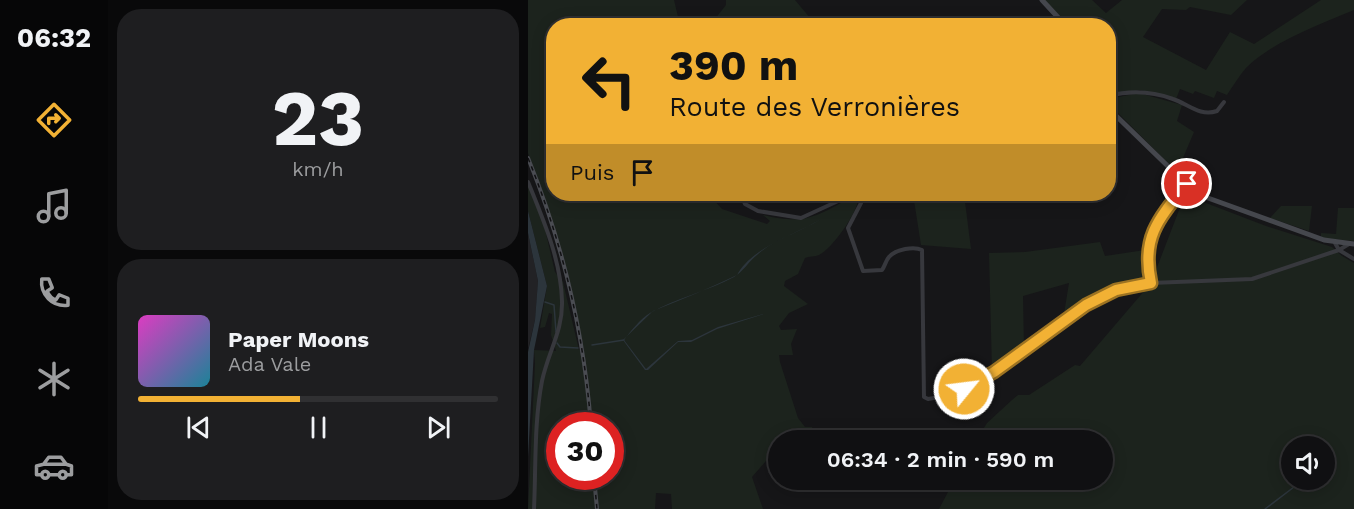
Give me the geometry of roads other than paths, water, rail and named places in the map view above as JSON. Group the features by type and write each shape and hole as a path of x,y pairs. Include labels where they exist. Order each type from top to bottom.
{"street":[{"path":"1042,0 1059,18"},
{"path":"1116,94 1145,92 1174,99 1204,112 1217,111 1224,102"},
{"path":"1116,116 1187,184 1218,202 1335,243 1351,244"},
{"path":"528,182 550,238 562,303 560,330 542,381 537,419 534,509"},
{"path":"1151,283 1147,265 1153,231 1166,207 1187,184"},
{"path":"744,201 758,211 801,218 840,201"},
{"path":"861,201 848,223 848,230 862,271 882,270 887,259 897,252 914,248 922,250 924,397 928,399 952,395 990,375 1101,297 1124,288 1151,283 1252,279 1351,244"},
{"path":"1335,243 1339,250 1354,259"}],"waterway":[{"path":"545,302 554,305 556,332"},
{"path":"592,345 624,340"},
{"path":"557,343 560,347 578,348"},
{"path":"1265,509 1290,490"}],"railway":[{"path":"528,158 552,223 570,290 583,357 590,412"},
{"path":"595,490 597,509"}]}
